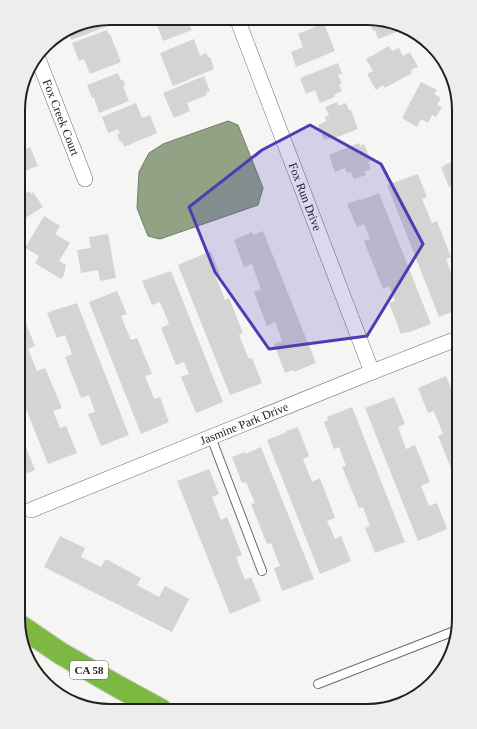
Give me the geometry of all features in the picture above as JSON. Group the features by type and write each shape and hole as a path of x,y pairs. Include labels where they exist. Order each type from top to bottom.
{"highway":[{"name":"CA 58","path":"26,631 60,653 150,704"}],"street":[{"name":"Fox Run Drive","path":"240,25 372,372"},
{"name":"Fox Creek Court","path":"39,62 84,179"},
{"name":"Jasmine Park Drive","path":"31,510 452,341"}],"lane":[{"path":"210,437 262,571"},
{"path":"318,684 450,633"}],"highlighted area":[{"path":"310,125 381,164 423,244 367,336 269,349 215,272 189,207 262,150"}],"shaded area":[{"path":"228,121 238,125 263,188 258,205 160,239 148,236 137,208 139,172 149,153 163,144"}],"building":[{"path":"111,25 71,40 70,35 88,28"},
{"path":"157,25 190,25 192,30 163,41"},
{"path":"319,25 325,25 335,51 296,67 291,52 303,47 298,34"},
{"path":"371,25 389,28 398,31 378,39 375,30 373,31"},
{"path":"107,30 121,62 90,74 84,59 79,61 72,43"},
{"path":"194,39 200,56 206,53 209,58 210,57 214,69 173,86 160,53"},
{"path":"389,46 392,51 399,48 403,56 410,52 418,67 411,70 412,73 385,88 383,85 376,90 367,74 373,71 366,59"},
{"path":"338,63 342,74 338,75 342,84 339,85 342,91 334,95 335,97 320,103 315,90 306,94 300,78"},
{"path":"118,73 121,80 123,80 125,86 123,87 129,101 99,113 94,98 92,98 87,85"},
{"path":"204,76 210,91 206,92 207,95 187,103 190,111 174,118 163,93"},
{"path":"421,82 437,90 434,94 441,98 437,105 442,107 436,117 432,115 428,123 421,119 417,127 402,118"},
{"path":"337,102 338,106 346,103 349,110 351,110 358,129 332,139 324,140 318,125 326,121 325,117 329,115 325,107"},
{"path":"136,103 142,118 150,115 157,133 124,147 117,134 120,133 118,129 108,133 102,117"},
{"path":"359,143 360,146 364,144 371,161 368,162 371,169 364,172 366,175 354,179 351,172 347,173 345,168 335,172 329,155"},
{"path":"25,147 26,149 30,147 38,166 25,171"},
{"path":"452,162 452,186 449,187 441,167 445,166 444,165"},
{"path":"418,174 427,197 422,199 432,223 437,221 451,257 446,259 452,276 452,312 439,317 387,185"},
{"path":"29,191 31,194 33,192 43,207 25,218 25,194"},
{"path":"379,193 431,324 407,333 401,334 389,303 395,301 389,286 383,289 364,241 370,239 364,224 357,227 347,204"},
{"path":"44,216 60,226 55,234 70,243 59,261 66,265 64,275 61,279 35,263 39,256 25,248"},
{"path":"263,231 316,363 294,372 293,370 285,373 274,344 282,341 275,322 267,326 254,292 261,289 252,264 244,267 234,240 252,232 253,235"},
{"path":"108,234 116,278 100,281 98,270 81,273 77,250 91,248 89,237"},
{"path":"211,251 220,275 216,277 225,300 229,298 243,333 239,335 249,359 252,358 262,383 230,395 178,265"},
{"path":"171,271 223,402 196,413 181,377 189,374 184,362 176,365 161,328 169,324 160,302 152,305 142,281"},
{"path":"117,291 127,314 121,316 131,340 137,338 152,374 145,376 154,399 160,397 169,422 141,434 89,302"},
{"path":"77,303 129,435 101,446 88,414 95,412 89,395 81,398 65,357 72,354 65,335 57,338 47,313"},
{"path":"25,321 35,346 28,349 37,371 45,368 62,408 53,411 60,428 66,426 77,453 48,464 25,406"},
{"path":"446,376 452,391 452,471 438,436 443,434 434,411 428,413 418,388"},
{"path":"394,397 405,424 398,427 406,449 415,445 430,482 421,486 429,506 437,503 447,529 418,541 365,408"},
{"path":"352,407 405,542 375,553 365,528 370,526 363,507 359,508 342,467 346,466 339,447 334,449 324,422 328,420 327,417"},
{"path":"298,427 309,456 303,459 312,482 320,478 335,518 327,521 335,539 341,536 351,561 320,574 267,440"},
{"path":"25,445 35,470 25,474"},
{"path":"261,447 314,579 282,591 274,568 280,566 271,543 267,544 251,504 255,503 246,482 242,483 232,457 245,452 245,454"},
{"path":"209,469 219,494 212,497 221,520 227,517 242,555 236,557 245,580 251,577 261,601 230,614 177,481"},
{"path":"60,536 85,548 81,557 101,567 106,559 141,578 137,585 159,597 165,586 189,599 172,632 44,567"}]}
